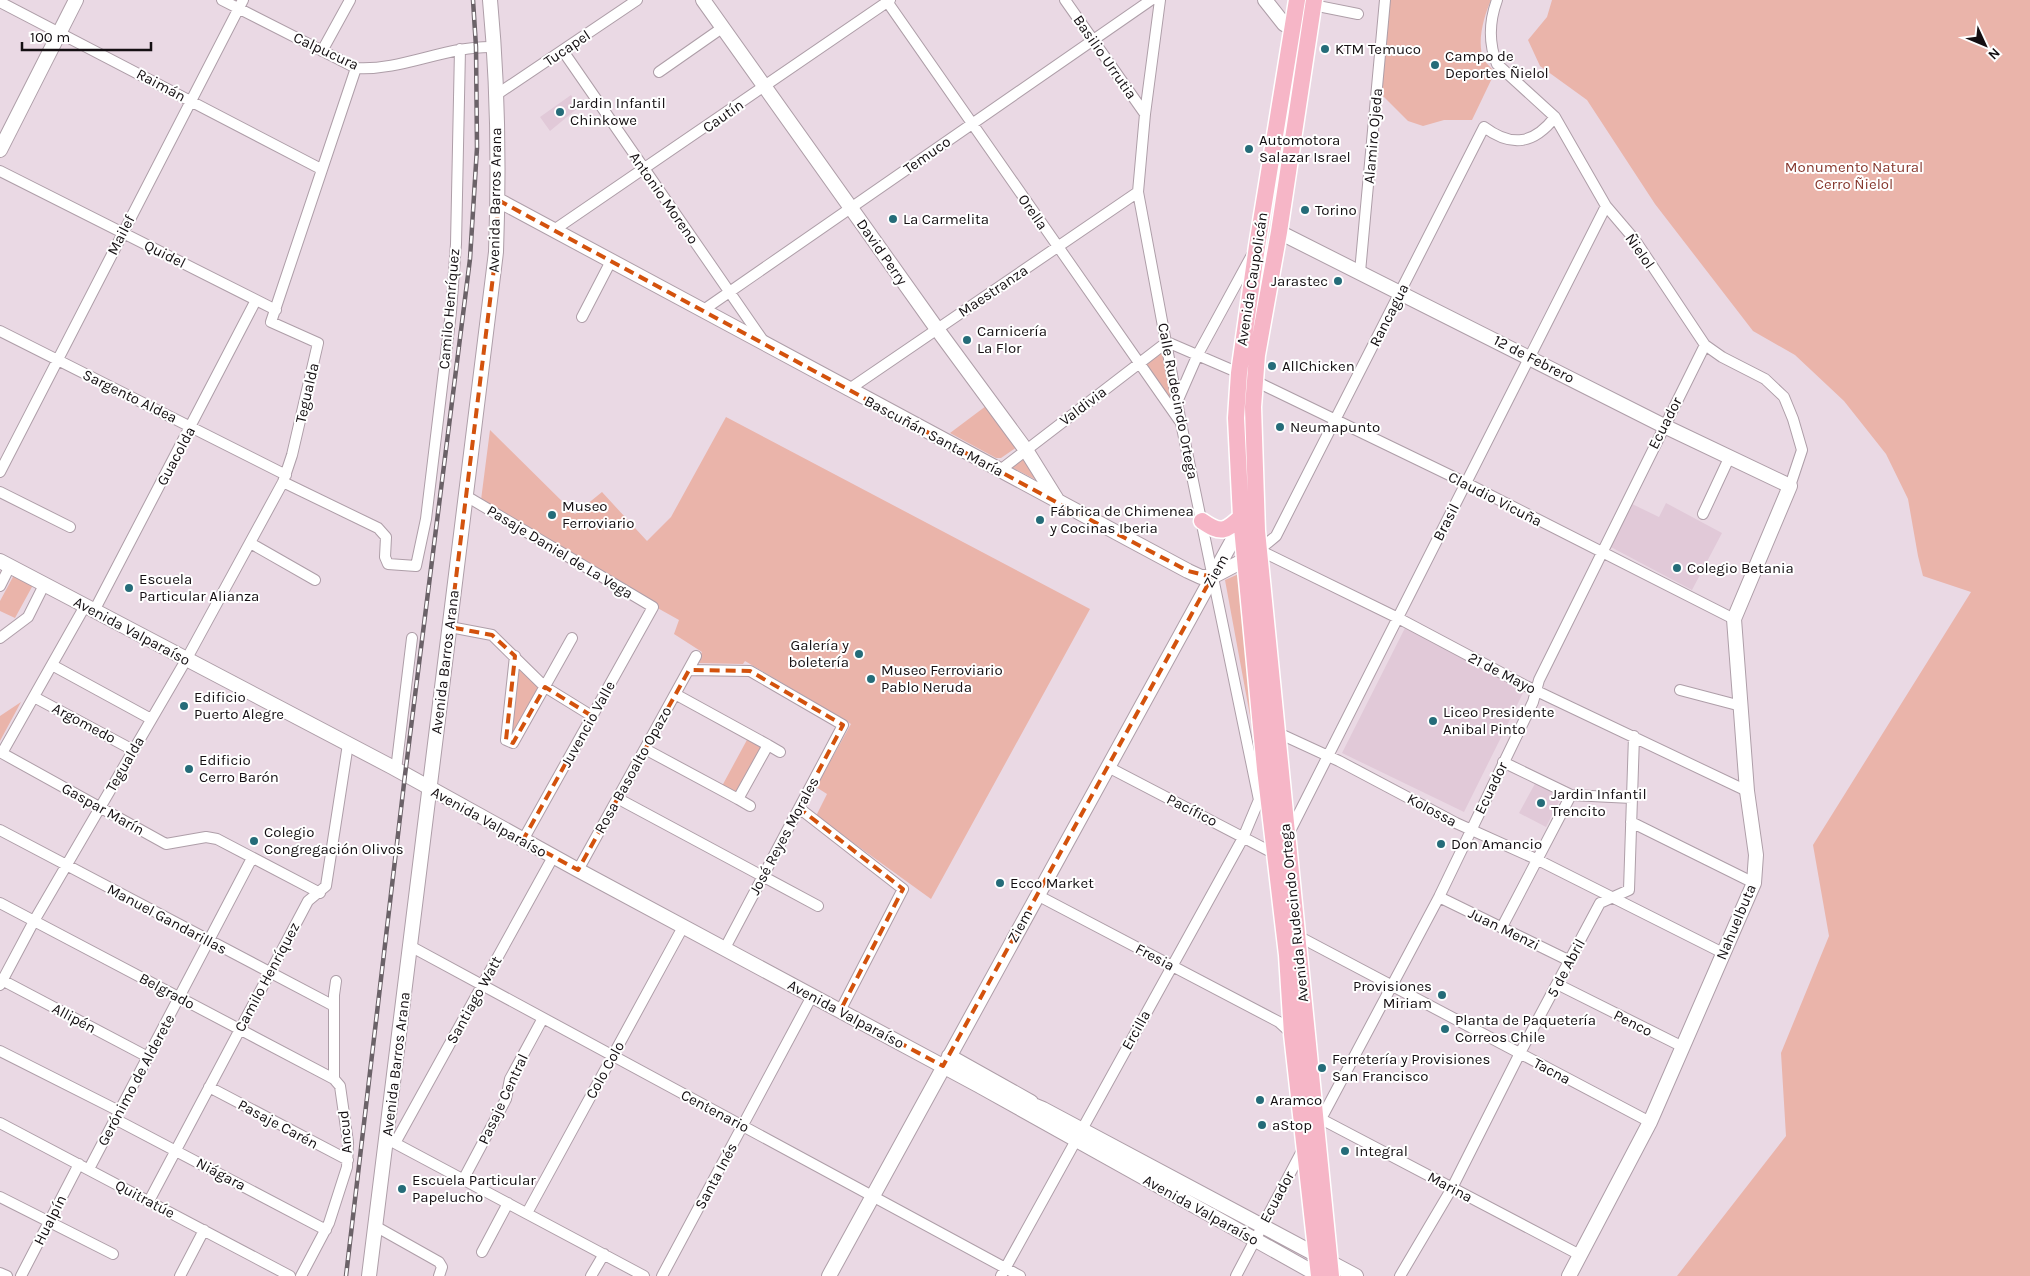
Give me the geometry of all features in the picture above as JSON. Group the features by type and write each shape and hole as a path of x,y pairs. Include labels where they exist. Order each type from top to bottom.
{"main road":[{"name":"Avenida Caupolicán","path":"1245,561 1236,418 1238,373 1297,0"},
{"name":"Avenida Caupolicán","path":"1259,550 1254,493 1253,407 1257,355 1279,232 1311,5"},
{"path":"1273,151 1290,155"},
{"path":"1266,193 1266,213 1279,232"},
{"path":"1238,373 1246,382 1253,407"},
{"path":"1202,521 1216,530 1223,530 1241,520"},
{"name":"Avenida Rudecindo Ortega","path":"1259,550 1296,935 1319,1117 1322,1270"},
{"name":"Avenida Rudecindo Ortega","path":"1245,561 1292,1034 1322,1270"}],"street":[{"path":"0,150 76,0"},
{"name":"Calpucura","path":"222,0 241,4 322,51 356,68 374,69 460,49 494,47"},
{"path":"322,51 350,0"},
{"name":"Avenida Barros Arana","path":"369,1276 375,1226 391,1141 410,946 496,252 498,200 496,95 490,0"},
{"name":"Avenida Barros Arana","path":"494,47 498,41 496,0"},
{"name":"Tucapel","path":"496,95 637,0"},
{"name":"David Perry","path":"703,0 764,88 1026,450 1060,504"},
{"name":"Basilio Urrutia","path":"1065,0 1145,114"},
{"name":"Temuco","path":"702,311 1151,0"},
{"name":"Calle Rudecindo Ortega","path":"1160,0 1145,114 1138,192 1181,423 1259,800"},
{"path":"1265,0 1284,24 1292,28"},
{"name":"Alamiro Ojeda","path":"1360,272 1385,0"},
{"name":"Ñielol","path":"1497,0 1490,37 1492,52 1497,64 1555,116 1606,206 1635,240 1705,344 1722,357 1765,379 1784,397 1802,450 1790,486"},
{"name":"Cautín","path":"554,230 764,88 888,1"},
{"name":"Orella","path":"888,1 1181,423"},
{"name":"Raimán","path":"0,2 321,169"},
{"name":"Mailef","path":"0,472 241,4"},
{"path":"1311,5 1358,14"},
{"path":"659,72 722,28"},
{"name":"Camilo Henríquez","path":"416,566 426,519 451,312 456,235 460,49"},
{"name":"Antonio Moreno","path":"562,51 766,345"},
{"path":"276,310 321,169 356,68"},
{"name":"Rancagua","path":"1259,550 1276,536 1337,420 1484,127 1496,136 1520,141 1538,134 1555,116"},
{"name":"Quidel","path":"0,171 276,310"},
{"name":"Maestranza","path":"848,390 1138,192"},
{"name":"Bascuñán Santa María","path":"498,200 1060,504 1188,571 1201,577 1212,577"},
{"name":"Brasil","path":"1286,838 1606,206"},
{"name":"12 de Febrero","path":"1279,232 1664,426 1790,486"},
{"path":"1177,402 1198,354 1257,246"},
{"path":"582,317 611,261"},
{"name":"Guacolda","path":"1,753 52,665 90,609 191,426 256,300"},
{"name":"Tegualda","path":"1,981 252,544 284,479 318,343 271,322 276,310"},
{"name":"Sargento Aldea","path":"0,331 191,426 284,479 378,528 386,537 385,557 388,564 394,566 416,566"},
{"path":"1167,342 1238,373"},
{"name":"Valdivia","path":"998,470 1167,342"},
{"name":"Ecuador","path":"1319,1117 1439,897 1536,691 1539,680 1705,344"},
{"name":"Claudio Vicuña","path":"1255,381 1466,483 1734,619"},
{"path":"1703,514 1730,456"},
{"name":"Nahuelbuta","path":"1569,1276 1650,1122 1754,883 1756,855 1747,791 1734,619 1790,486"},
{"path":"0,492 70,527"},
{"name":"Pasaje Daniel de La Vega","path":"466,496 653,607"},
{"name":"Ziem","path":"829,1276 1212,577 1241,520"},
{"path":"252,544 316,580"},
{"path":"1212,577 1245,561 1259,550"},
{"name":"21 de Mayo","path":"1259,550 1398,618 1536,691 1747,791"},
{"path":"0,586 5,564"},
{"name":"Avenida Valparaíso","path":"5,564 348,744 553,857 840,1011 1043,1109 1078,1134 1255,1240 1322,1270 1356,1276"},
{"path":"0,638 28,617 44,585"},
{"name":"Juvencio Valle","path":"523,840 653,607"},
{"path":"450,627 492,635 545,687 592,716"},
{"path":"396,770 412,638"},
{"path":"515,656 506,740 513,743 572,638"},
{"name":"Rosa Basoalto Opazo","path":"578,870 696,656"},
{"path":"52,665 151,720"},
{"name":"José Reyes Morales","path":"689,670 750,671 843,724 725,948"},
{"path":"1680,690 1741,706"},
{"path":"675,694 780,752"},
{"name":"Argomedo","path":"34,697 133,750"},
{"name":"Kolossa","path":"1276,732 1329,756 1470,830 1536,859 1722,953"},
{"name":"5 de Abril","path":"1400,1276 1452,1188 1520,1053 1600,903 1628,890 1634,736"},
{"name":"Camilo Henríquez","path":"149,1201 308,901 320,893 326,886 348,744"},
{"path":"738,799 768,745"},
{"path":"644,749 750,806"},
{"name":"Gaspar Marín","path":"1,753 166,844 211,837 252,858"},
{"path":"1503,762 1571,795 1632,798"},
{"name":"Pacífico","path":"1108,767 1275,854"},
{"name":"Ercilla","path":"1003,1272 1243,838 1268,783"},
{"path":"1502,927 1571,795"},
{"path":"617,798 818,906"},
{"path":"799,808 902,889 840,1011"},
{"path":"1631,822 1754,883"},
{"name":"Manuel Gandarillas","path":"0,831 334,1006"},
{"name":"Santiago Watt","path":"391,1141 482,985 553,857"},
{"path":"252,858 320,893"},
{"name":"Gerónimo de Alderete","path":"89,1169 252,858"},
{"name":"Fresia","path":"1037,895 1272,1019 1292,1034"},
{"name":"Juan Menzi","path":"1439,897 1570,961"},
{"name":"Belgrado","path":"0,903 334,1079"},
{"name":"Colo Colo","path":"527,1213 684,927"},
{"name":"Tacna","path":"1296,935 1391,987 1650,1122"},
{"name":"Centenario","path":"410,946 872,1196 1003,1272 1020,1276"},
{"name":"Allipén","path":"1,981 148,1057"},
{"name":"Ancud","path":"301,1276 326,1230 348,1160 349,1147 340,1089 334,1079 336,981"},
{"name":"Penco","path":"1558,984 1683,1047"},
{"name":"Santa Inés","path":"662,1276 812,996"},
{"path":"1272,1019 1290,1006"},
{"name":"Pasaje Central","path":"463,1180 506,1099 510,1080 543,1018"},
{"name":"Niágara","path":"0,1051 117,1115 175,1151 326,1230"},
{"name":"Avenida Valparaíso","path":"946,1061 978,1085 1262,1225 1322,1270"},
{"name":"Avenida Valparaíso","path":"978,1085 1043,1109"},
{"name":"Pasaje Carén","path":"209,1087 348,1160"},
{"name":"Marina","path":"1319,1117 1580,1255"},
{"name":"Quitratúe","path":"0,1123 290,1276"},
{"path":"391,1141 642,1276"},
{"name":"Ecuador","path":"1236,1276 1305,1144"},
{"name":"Hualpín","path":"21,1276 79,1164"},
{"path":"0,1197 113,1254"},
{"path":"482,1252 508,1203"},
{"path":"375,1226 439,1262 442,1267 439,1276"},
{"path":"180,1276 204,1230"},
{"path":"592,1276 604,1254"},
{"path":"0,1273 6,1276"}],"highlighted area":[{"path":"498,200 1060,504 1188,571 1212,577 943,1066 840,1011 903,889 799,808 843,725 750,671 689,670 578,870 523,840 592,716 545,687 513,743 506,740 515,656 492,635 450,627 496,252"}],"shaded area":[{"name":"Jardin Infantil Chinkowe","path":"571,95 579,107 550,131 540,117"},
{"name":"Colegio Betania","path":"1630,503 1659,517 1666,503 1722,533 1692,590 1607,545"},
{"name":"Liceo Presidente Anibal Pinto","path":"1406,626 1525,689 1464,812 1342,753"},
{"name":"Jardin Infantil Trencito","path":"1537,780 1563,794 1546,827 1519,813"}],"green space":[{"name":"Campo de Deportes Ñielol","path":"1387,0 1491,0 1484,22 1481,46 1484,60 1495,72 1472,120 1444,120 1423,126 1408,121 1378,91"},
{"name":"Monumento Natural Cerro Ñielol","path":"1552,0 2030,0 2030,1276 1677,1276 1786,1136 1781,1053 1829,936 1813,845 1971,592 1923,576 1908,499 1886,454 1844,401 1795,355 1753,331 1655,204 1587,100 1540,66 1528,40 1547,17"},
{"path":"1164,351 1173,404 1144,366"},
{"path":"986,406 1017,447 1001,458 996,458 950,433"},
{"path":"726,417 1090,609 931,899 816,816 827,794 816,787 851,724 745,661 743,664 696,663 702,652 674,634 679,620 627,591 481,500 490,430 575,514 602,492 647,541 671,517"},
{"path":"1024,457 1044,484 1011,467"},
{"path":"1241,573 1258,777 1251,721 1225,580"},
{"path":"14,575 33,585 15,618 0,611 0,601"},
{"path":"517,666 539,688 511,737"},
{"path":"21,702 0,741 0,716"},
{"path":"748,738 763,747 737,795 722,786"}],"railway":[{"path":"346,1276 405,775 470,259 477,148 476,47 473,0"}],"place":[{"name":"KTM Temuco","path":"1325,49"},
{"name":"Campo de Deportes Ñielol","path":"1435,65"},
{"name":"Jardin Infantil Chinkowe","path":"560,112"},
{"name":"Automotora Salazar Israel","path":"1249,149"},
{"name":"Torino","path":"1305,210"},
{"name":"La Carmelita","path":"893,219"},
{"name":"Jarastec","path":"1338,281"},
{"name":"Carnicería La Flor","path":"967,340"},
{"name":"AllChicken","path":"1272,366"},
{"name":"Neumapunto","path":"1280,427"},
{"name":"Museo Ferroviario","path":"552,515"},
{"name":"Fábrica de Chimenea y Cocinas Iberia","path":"1040,520"},
{"name":"Colegio Betania","path":"1677,568"},
{"name":"Escuela Particular Alianza","path":"129,588"},
{"name":"Galería y boletería","path":"859,654"},
{"name":"Museo Ferroviario Pablo Neruda","path":"871,679"},
{"name":"Edificio Puerto Alegre","path":"184,706"},
{"name":"Liceo Presidente Anibal Pinto","path":"1433,721"},
{"name":"Edificio Cerro Barón","path":"189,769"},
{"name":"Jardin Infantil Trencito","path":"1541,803"},
{"name":"Colegio Congregación Olivos","path":"254,841"},
{"name":"Don Amancio","path":"1441,844"},
{"name":"Ecco Market","path":"1000,883"},
{"name":"Provisiones Miriam","path":"1442,995"},
{"name":"Planta de Paquetería Correos Chile","path":"1445,1029"},
{"name":"Ferretería y Provisiones San Francisco","path":"1322,1068"},
{"name":"Aramco","path":"1260,1100"},
{"name":"aStop","path":"1262,1125"},
{"name":"Integral","path":"1345,1151"},
{"name":"Escuela Particular Papelucho","path":"402,1189"}]}
